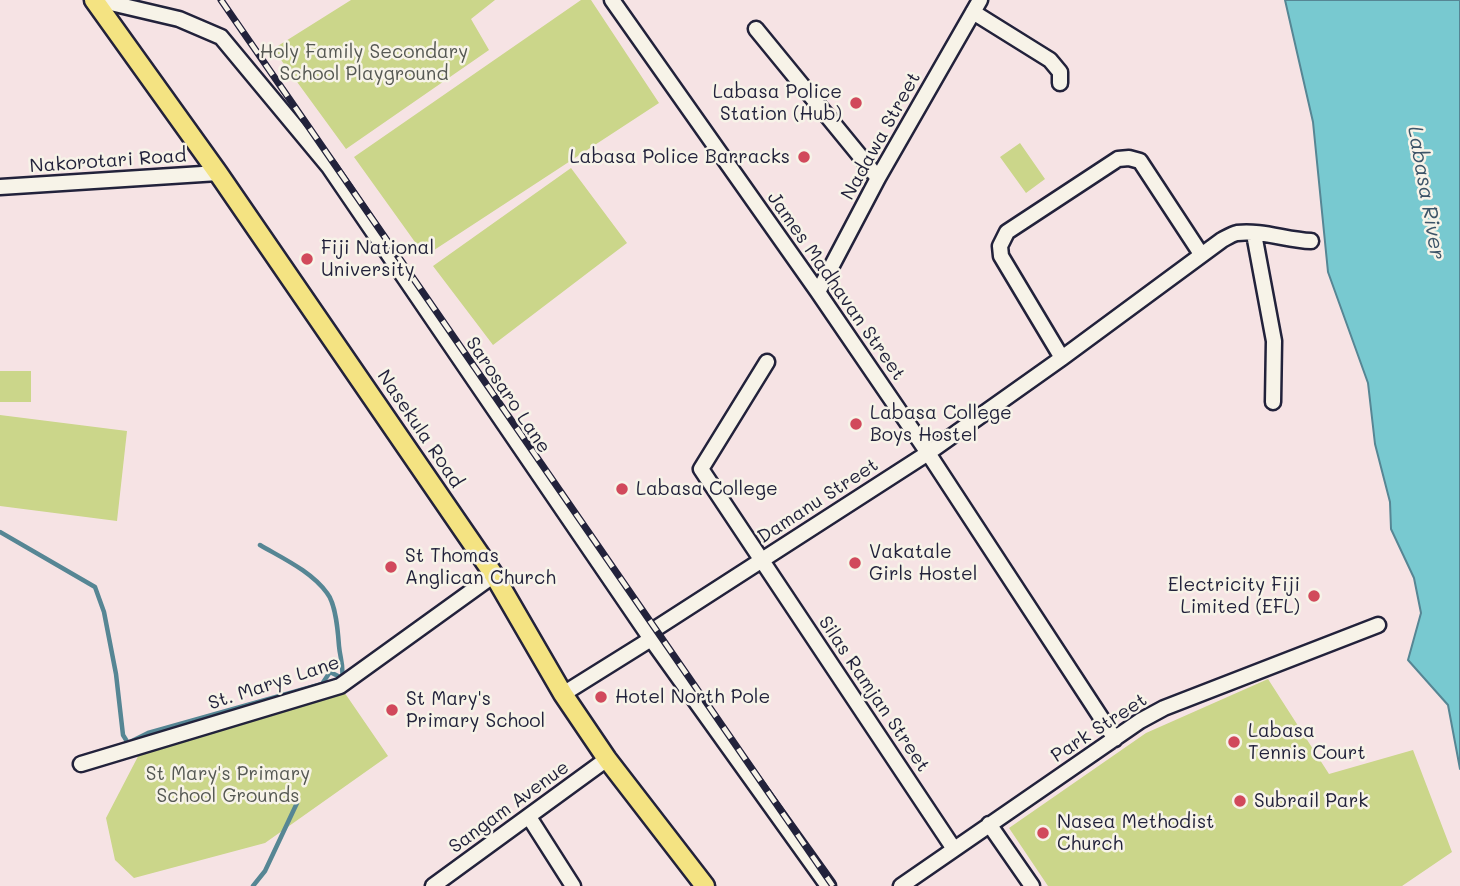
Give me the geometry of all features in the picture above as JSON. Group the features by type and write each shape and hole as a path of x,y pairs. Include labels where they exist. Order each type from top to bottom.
{"main road":[{"name":"Nasekula Road","path":"96,0 494,575 563,694 607,760 705,886"}],"street":[{"name":"Sarosaro Lane","path":"96,0 179,19 221,37 329,167 651,639 828,886"},
{"name":"James Madhavan Street","path":"612,0 928,453 1115,739"},
{"name":"Nadawa Street","path":"818,292 878,178 976,6"},
{"path":"976,6 1050,60 1060,72 1060,83"},
{"path":"756,29 878,178"},
{"path":"1062,358 1001,256 1000,246 1007,232 1118,159 1129,158 1140,161 1201,254"},
{"name":"Nakorotari Road","path":"0,187 218,173"},
{"name":"Damanu Street","path":"563,694 651,639 655,629 928,453 1062,358 1201,254 1236,233 1311,241"},
{"path":"1254,234 1274,341 1273,402"},
{"name":"Silas Ramjan Street","path":"766,362 701,469 954,849"},
{"name":"St. Marys Lane","path":"80,764 340,686 494,575"},
{"name":"Park Street","path":"901,886 1140,721 1164,708 1378,625"},
{"name":"Sangam Avenue","path":"433,886 607,760"},
{"path":"529,817 573,886"},
{"path":"989,824 1032,886"}],"green space":[{"name":"Holy Family Secondary School Playground","path":"351,0 495,0 471,19 489,50 346,149 273,49"},
{"path":"581,0 591,0 659,103 425,256 354,157"},
{"path":"1020,143 1045,179 1026,193 1000,157"},
{"path":"571,168 627,243 493,345 433,266"},
{"path":"0,371 31,371 31,402 0,402"},
{"path":"0,415 127,431 117,521 0,506"},
{"name":"Subrail Park","path":"1268,679 1329,774 1413,750 1452,852 1402,886 1048,886 1009,828 1146,733"},
{"name":"St Mary's Primary School Grounds","path":"340,686 388,756 265,843 134,878 115,860 106,818 146,741"}],"water":[{"name":"Labasa River","path":"1285,0 1460,0 1460,769 1448,705 1408,660 1421,613 1414,578 1391,529 1390,502 1375,444 1368,383 1328,272 1313,122"}],"waterway":[{"path":"0,532 95,587 104,612 116,674 123,735 128,743 148,733 322,684 330,672 342,678 337,626 330,598 305,572 260,545"},
{"path":"253,886 265,871 297,803"}],"railway":[{"path":"221,0 833,886"}],"place":[{"name":"Labasa Police Station (Hub)","path":"856,103"},
{"name":"Labasa Police Barracks","path":"804,157"},
{"name":"Fiji National University","path":"307,259"},
{"name":"Labasa College Boys Hostel","path":"856,424"},
{"name":"Labasa College","path":"622,489"},
{"name":"Vakatale Girls Hostel","path":"855,563"},
{"name":"St Thomas Anglican Church","path":"391,567"},
{"name":"Electricity Fiji Limited (EFL)","path":"1314,596"},
{"name":"Hotel North Pole","path":"601,697"},
{"name":"St Mary's Primary School","path":"392,710"},
{"name":"Labasa Tennis Court","path":"1234,742"},
{"name":"Subrail Park","path":"1240,801"},
{"name":"Nasea Methodist Church","path":"1043,833"}]}
